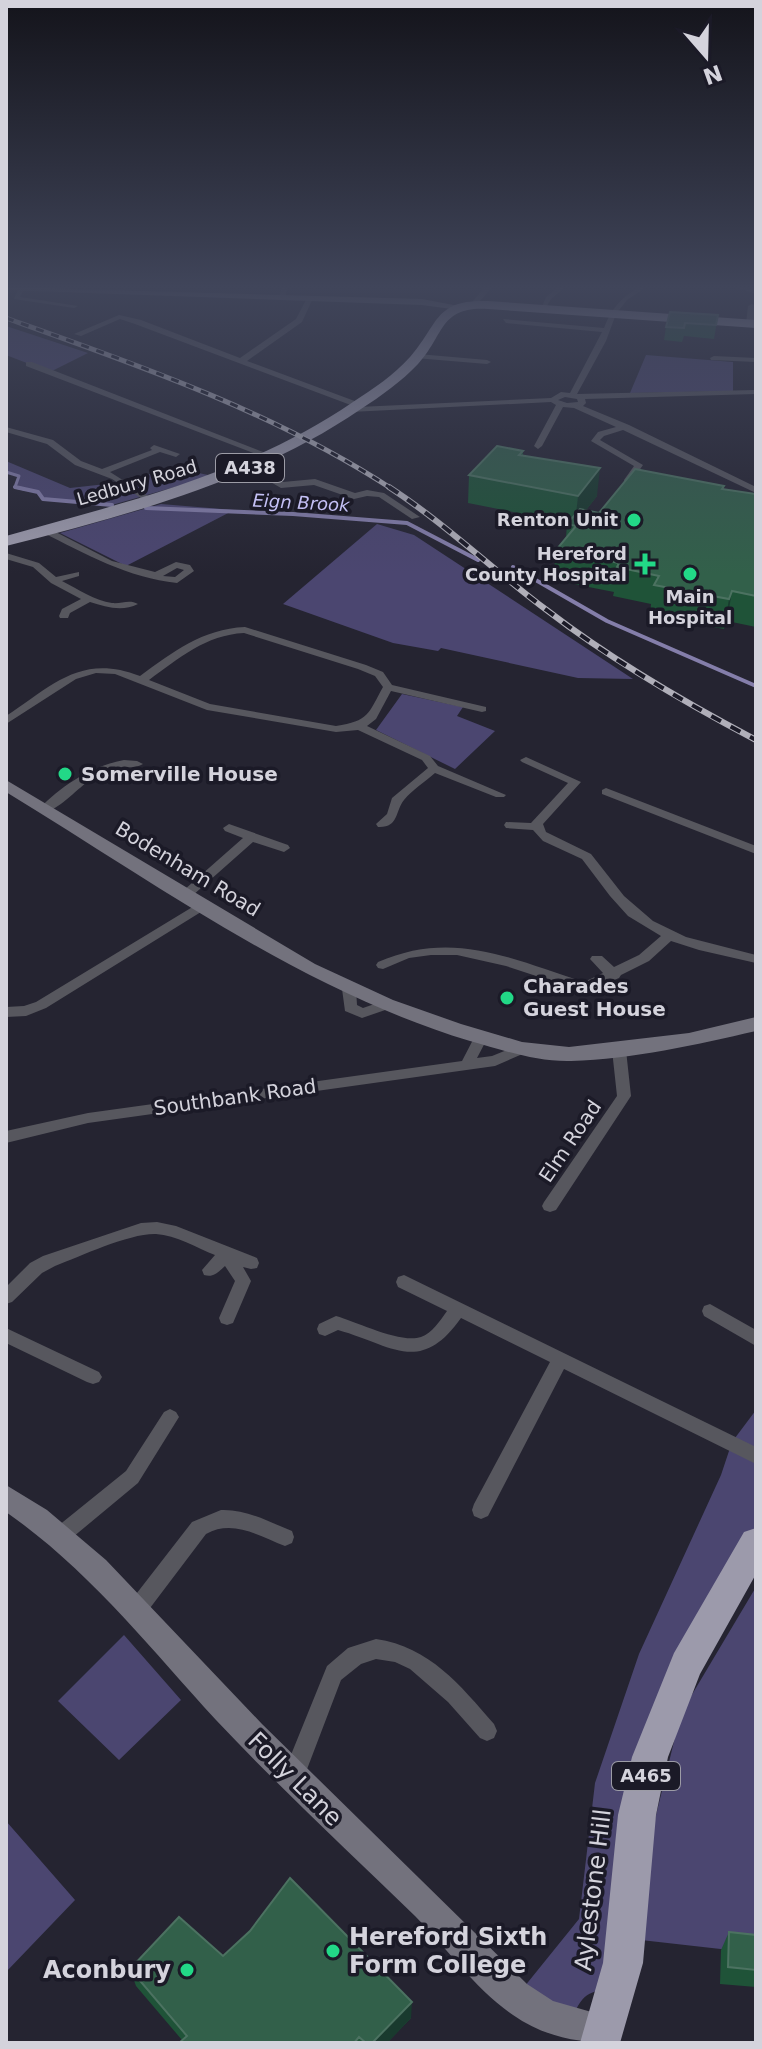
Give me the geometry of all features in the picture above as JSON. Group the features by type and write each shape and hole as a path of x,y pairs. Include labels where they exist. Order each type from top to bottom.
{"highway":[{"name":"Ledbury Road","path":"6,541 145,502 251,467 353,408 385,383"},
{"name":"Aylestone Hill","path":"605,2039 623,1963 637,1815 650,1757 686,1665 756,1543"}],"street":[{"path":"78,383 272,457"},
{"path":"293,383 353,408 755,392"},
{"path":"576,399 583,383"},
{"path":"576,399 626,427 756,490"},
{"path":"538,446 557,402"},
{"path":"626,427 601,434 595,441 639,465 628,480"},
{"path":"6,429 50,442 78,463 124,482 145,502"},
{"path":"103,472 157,449 176,454"},
{"path":"251,467 281,485 315,482 354,496 367,493 381,495 415,517"},
{"path":"45,530 109,563 157,576"},
{"path":"9,561 36,565 54,581 89,599 112,606 133,604"},
{"path":"54,581 76,574"},
{"path":"64,616 66,611 89,599"},
{"path":"142,680 203,637 230,629 245,630 362,667 379,674 388,687 482,709"},
{"path":"6,721 63,682 83,673 117,671 207,707 336,729 359,726 372,717 388,687"},
{"path":"359,726 426,758 434,768 500,795"},
{"path":"526,760 575,782 536,825"},
{"path":"45,809 109,765 122,761 137,764"},
{"path":"382,824 393,815 396,801 434,768"},
{"name":"Bodenham Road","path":"6,785 308,968 349,989 386,1005 522,1049"},
{"path":"606,792 756,850"},
{"path":"510,825 536,825 552,841 586,856 635,917 668,937 756,959"},
{"path":"229,828 284,848"},
{"path":"188,893 251,837"},
{"path":"6,1012 26,1011 41,1005 204,904"},
{"path":"383,965 410,953 441,948 492,959 585,987 644,958 668,937"},
{"path":"597,959 614,975"},
{"name":"Southbank Road","path":"6,1137 88,1118 466,1066 495,1061 522,1049 569,1054 619,1050 689,1040 756,1024"},
{"path":"466,1066 481,1037"},
{"name":"Elm Road","path":"550,1206 624,1096 619,1050"},
{"path":"6,1296 36,1268 49,1261 141,1229 170,1230 251,1263"},
{"path":"210,1270 227,1254"},
{"path":"227,1254 243,1281 227,1318"},
{"path":"404,1282 756,1456"},
{"path":"325,1329 336,1323 400,1346 417,1347 445,1330 459,1308"},
{"path":"710,1311 756,1339"},
{"path":"6,1335 93,1377"},
{"path":"481,1510 561,1359"},
{"path":"60,1536 132,1477 170,1417"},
{"name":"Folly Lane","path":"6,1497 60,1536 137,1609 226,1709 441,1919 516,1997 605,2039"},
{"path":"137,1609 199,1528 213,1519 228,1516 285,1537"},
{"path":"293,1777 334,1673 345,1661 361,1652 383,1649 401,1652 421,1664 447,1686 487,1731"}],"shaded area":[{"path":"634,383 733,383 733,391 630,393"},
{"path":"6,461 70,488 124,482 160,471 184,470 213,476 112,505 43,499 38,492 15,487 18,476 6,472"},
{"path":"161,504 234,510 126,566 60,533"},
{"path":"377,524 414,535 633,679 578,678 441,648 438,651 393,643 283,604"},
{"path":"402,694 463,707 457,716 495,731 455,769 376,730"},
{"path":"756,1410 756,1543 686,1665 602,1990 585,1997 571,2024 516,1997 579,1919 595,1783 639,1654 721,1475 732,1442"},
{"path":"756,1587 756,1953 632,1939 634,1905 681,1713"},
{"path":"124,1635 181,1700 119,1760 58,1701"},
{"path":"6,1821 75,1900 6,1972"}],"building":[{"path":"497,446 523,451 519,455 600,468 578,496 469,475"},
{"path":"635,469 756,494 756,596 732,591 729,599 654,585 659,576 617,567 619,563 556,550 576,526 567,524 580,509 599,513"},
{"name":"Hereford Sixth Form College","path":"290,1878 412,2002 372,2043 366,2043 359,2037 354,2043 179,2043 187,2036 130,1969 179,1917 223,1956 250,1931"},
{"path":"729,1932 756,1935 756,1970 728,1967"}],"waterway":[{"name":"Eign Brook","path":"6,472 19,476 15,487"},
{"name":"Eign Brook","path":"15,487 38,492 43,499 112,505"},
{"name":"Eign Brook","path":"15,487 24,489"},
{"name":"Eign Brook","path":"146,508 293,514 407,523 478,560"},
{"path":"513,567 607,621 756,686"}],"railway":[{"path":"181,383 300,436 391,488"},
{"path":"391,488 598,647 676,696 756,740"}],"place":[{"name":"Renton Unit","path":"634,520"},
{"name":"Hereford County Hospital","path":"645,564"},
{"name":"Main Hospital","path":"690,574"},
{"name":"Somerville House","path":"65,774"},
{"name":"Charades Guest House","path":"507,998"},
{"name":"Hereford Sixth Form College","path":"333,1951"},
{"name":"Aconbury","path":"187,1970"}]}
